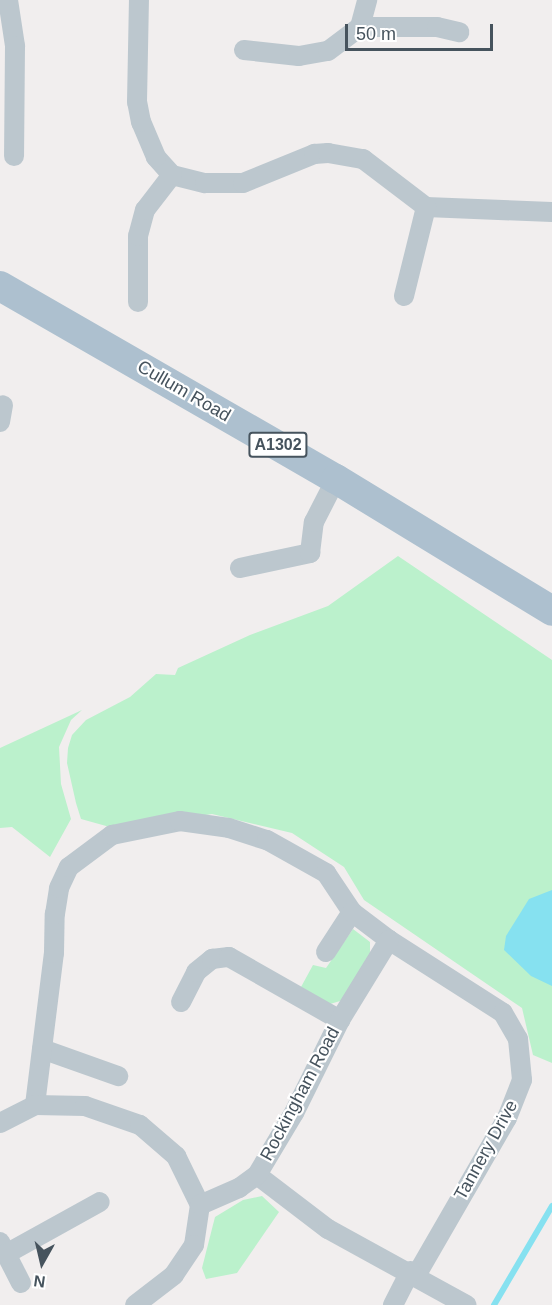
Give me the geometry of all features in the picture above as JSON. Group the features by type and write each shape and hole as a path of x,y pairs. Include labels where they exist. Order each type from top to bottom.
{"main road":[{"name":"Cullum Road","path":"0,286 336,479 552,611"}],"street":[{"path":"8,0 15,46 14,156"},
{"path":"140,0 137,102 141,122 156,157 172,175 205,183 243,183 314,154 350,156 379,168 426,207 552,212"},
{"path":"360,27 367,0"},
{"path":"244,50 299,56 328,51 360,27 437,27 459,32"},
{"path":"138,302 138,236 145,210 172,175"},
{"path":"404,296 426,207"},
{"path":"240,568 310,553 314,522 336,479"},
{"path":"35,1105 59,888 69,867 112,835 180,821 230,828 267,840 326,873 352,912 389,940"},
{"path":"326,951 352,912"},
{"name":"Rockingham Road","path":"200,1205 239,1188 257,1175 304,1095 340,1020 389,940"},
{"name":"Tannery Drive","path":"389,940 503,1013 518,1039 522,1080 507,1118 393,1305"},
{"name":"Rockingham Road","path":"181,1002 196,972 212,959 229,957 340,1020"},
{"path":"42,1049 118,1076"},
{"path":"0,1123 35,1105 85,1106 140,1125 176,1156 200,1205 194,1245 174,1275 135,1305"},
{"path":"257,1175 328,1229 413,1273 466,1305"},
{"path":"21,1283 3,1248 100,1202"}],"green space":[{"path":"398,556 552,660 552,1063 533,1055 522,1008 364,900 344,867 292,833 212,814 117,829 81,819 76,803 67,763 68,748 72,735 86,720 130,697 156,674 175,675 178,668 250,635 328,606"},
{"path":"82,710 71,720 59,747 61,784 71,819 50,857 12,827 0,828 0,748"},
{"path":"353,929 370,942 370,956 347,999 330,1004 301,987 313,965 326,968"},
{"path":"262,1196 279,1212 237,1273 206,1279 202,1268 215,1217 243,1200"}],"water":[{"path":"552,890 552,986 531,976 504,950 506,936 529,899"}],"waterway":[{"path":"494,1305 552,1206"}]}
